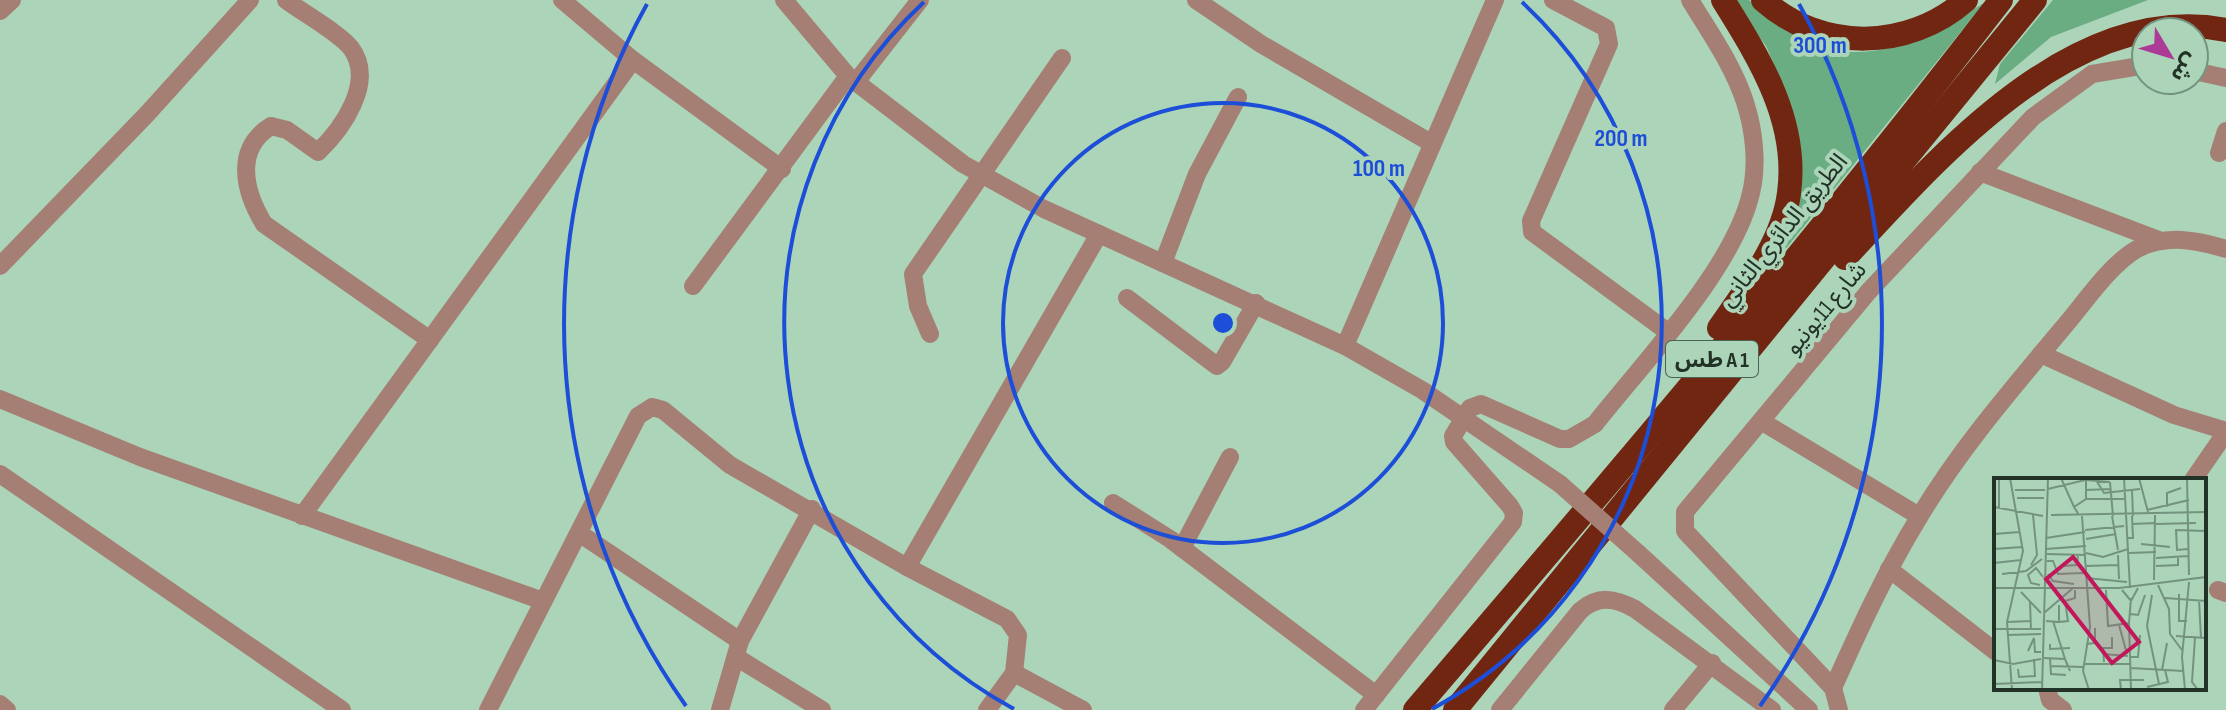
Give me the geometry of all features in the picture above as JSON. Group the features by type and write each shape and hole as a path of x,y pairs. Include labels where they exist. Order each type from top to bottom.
{"highway":[{"path":"1606,487 1752,281 1776,233 1789,194 1788,153 1780,104 1760,61 1723,0"},
{"path":"1763,0 1806,28 1844,39 1892,37 1928,25 1966,0"},
{"name":"الطريق الدائري الثاني","path":"1415,710 1606,487 1889,144 2001,0"},
{"name":"الطريق الدائري الثاني","path":"1455,710 2034,2"},
{"path":"1698,413 1998,98 2064,50 2127,23 2173,18 2226,30"}],"street":[{"path":"0,11 12,0"},
{"path":"0,266 147,114 250,0"},
{"path":"286,0 351,49 359,77 355,101 338,130 318,152 287,130 271,126 257,135 246,157 252,201 264,224 430,340"},
{"path":"562,0 633,60 782,169"},
{"path":"784,0 852,79 963,164 1099,234 1345,346 1422,390 1560,484 1809,710"},
{"path":"693,286 852,79 920,0"},
{"path":"1196,0 1261,44 1431,143"},
{"path":"1345,346 1495,0"},
{"path":"1553,0 1606,28 1609,44 1531,221 1532,232 1668,332"},
{"path":"1364,710 1513,522 1514,513 1510,506 1454,442 1453,436 1470,408 1481,404 1560,439 1569,439 1595,424 1707,281 1741,222 1754,176 1746,103 1730,66 1690,0"},
{"path":"930,334 918,306 913,274 1062,58"},
{"path":"302,516 633,60"},
{"name":"شارع 11يونيو","path":"1839,710 1833,688 1685,531 1682,523 1685,512 1869,291 2033,117 2081,81 2117,67 2130,66"},
{"path":"1163,263 1197,174 1238,97"},
{"path":"2219,153 2226,131"},
{"path":"1980,172 2161,241"},
{"path":"907,567 1099,234"},
{"path":"1833,688 1889,569 1919,516 1978,430 2041,354 2137,250 2161,241 2194,240 2226,249"},
{"path":"1127,298 1217,366 1256,303"},
{"path":"2041,354 2174,415 2226,431 2194,478"},
{"path":"0,399 140,457 543,601"},
{"path":"488,710 638,416 652,407 663,410 730,465 1015,626 1018,635 1014,673 987,710"},
{"path":"1761,421 1919,516"},
{"path":"1182,548 1230,457"},
{"path":"0,474 342,710"},
{"path":"1113,503 1182,548 1376,695"},
{"path":"720,710 738,649 812,509"},
{"path":"579,533 822,710"},
{"path":"1889,569 1994,650"},
{"path":"1500,710 1580,611 1602,599 1618,601 1635,609 1772,710"},
{"path":"1673,710 1712,663"},
{"path":"1014,673 1083,710"},
{"path":"2046,690 2050,700 2063,710"},
{"path":"0,704 7,710"}],"green space":[{"path":"1732,0 1749,0 1780,25 1809,42 1837,50 1865,52 1922,37 1984,3 1767,272 1792,215 1785,90 1766,46"},
{"path":"2053,0 2148,0 2051,37 1995,84 2000,64"}]}
